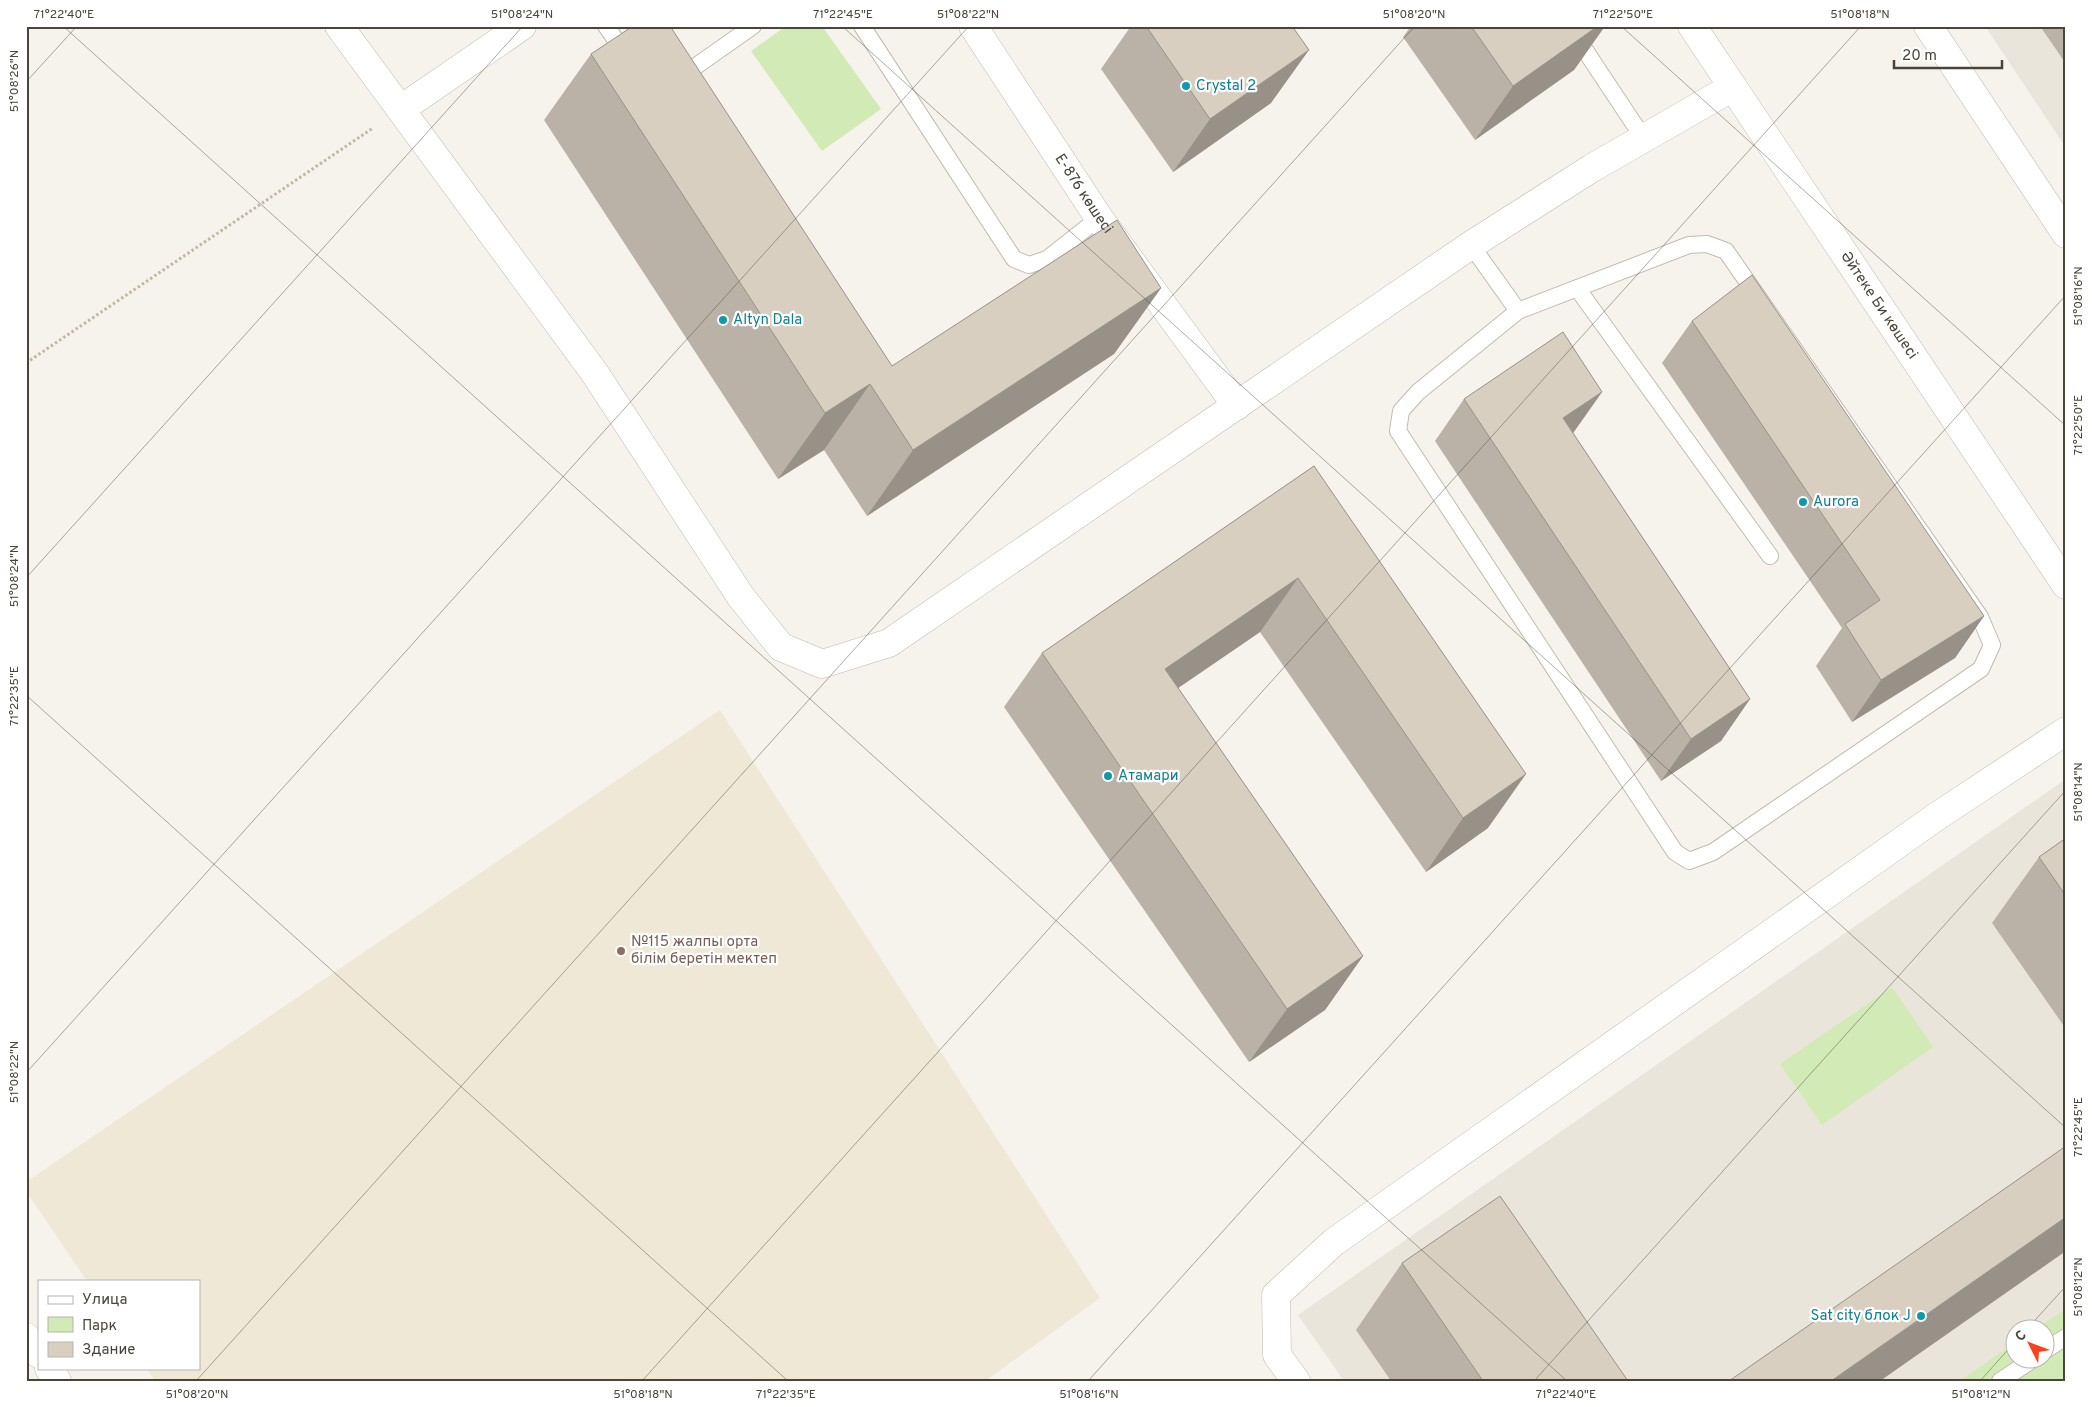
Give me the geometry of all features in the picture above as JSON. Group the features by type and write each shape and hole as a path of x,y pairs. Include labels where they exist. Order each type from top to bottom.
{"street":[{"path":"339,26 594,372 741,597 780,647 822,664 889,643 1471,246 1592,168 1734,88"},
{"path":"400,110 522,26"},
{"name":"Е-876 көшесі","path":"973,26 1099,218 1237,406"},
{"name":"Әйтеке Би көшесі","path":"1692,26 2066,585"},
{"path":"1928,26 2066,234"},
{"path":"1296,1381 1277,1355 1276,1295 1334,1242 1936,817 2066,731"},
{"path":"26,1337 38,1353"},
{"path":"49,1370 57,1381"}],"lane":[{"path":"606,26 638,73"},
{"path":"669,85 753,26"},
{"path":"862,26 1014,259 1029,265 1047,260 1099,218"},
{"path":"1569,26 1612,94 1644,139"},
{"path":"1707,244 1726,251 1980,617 1992,645 1981,669 1713,852 1689,861 1675,852 1398,431 1401,411 1418,392 1518,311 1689,245 1707,244"},
{"path":"1471,246 1518,311"},
{"path":"1577,288 1770,556"},
{"path":"2054,1345 2066,1337"},
{"path":"2000,1381 2017,1370"}],"path":[{"path":"26,362 400,110"}],"shaded area":[{"path":"1985,26 2066,26 2066,148"},
{"name":"№115 жалпы орта білім беретін мектеп","path":"720,710 1100,1298 985,1381 155,1381 147,1370 200,1370 200,1280 86,1280 26,1191 26,1182"},
{"path":"2066,779 2066,1381 1344,1381 1298,1315"}],"green space":[{"path":"786,26 822,26 881,109 822,151 751,51"},
{"path":"1892,987 1933,1047 1822,1125 1780,1064"},
{"path":"2066,1309 2066,1381 1960,1381 2004,1350 2004,1370 2054,1370 2054,1320 2049,1320"}],"building":[{"path":"633,26 670,26 892,366 1117,220 1161,288 913,450 870,384 825,413 591,54"},
{"path":"1146,26 1292,26 1309,50 1210,119"},
{"path":"1471,26 1598,26 1513,86"},
{"path":"1752,275 1984,616 1881,680 1845,624 1880,600 1692,321"},
{"path":"1563,332 1602,392 1563,418 1750,699 1691,739 1464,399"},
{"path":"1314,466 1526,774 1463,818 1298,578 1165,669 1363,956 1287,1009 1042,653"},
{"path":"2066,838 2066,896 2039,857"},
{"path":"2066,1146 2066,1217 1831,1381 1729,1381"},
{"path":"1500,1196 1628,1381 1483,1381 1402,1263"}],"place":[{"name":"Crystal 2","path":"1186,86"},
{"name":"Altyn Dala","path":"723,320"},
{"name":"Aurora","path":"1803,502"},
{"name":"Атамари","path":"1108,776"},
{"name":"№115 жалпы орта білім беретін мектеп","path":"621,951"},
{"name":"Sat city блок J","path":"1921,1316"}]}
